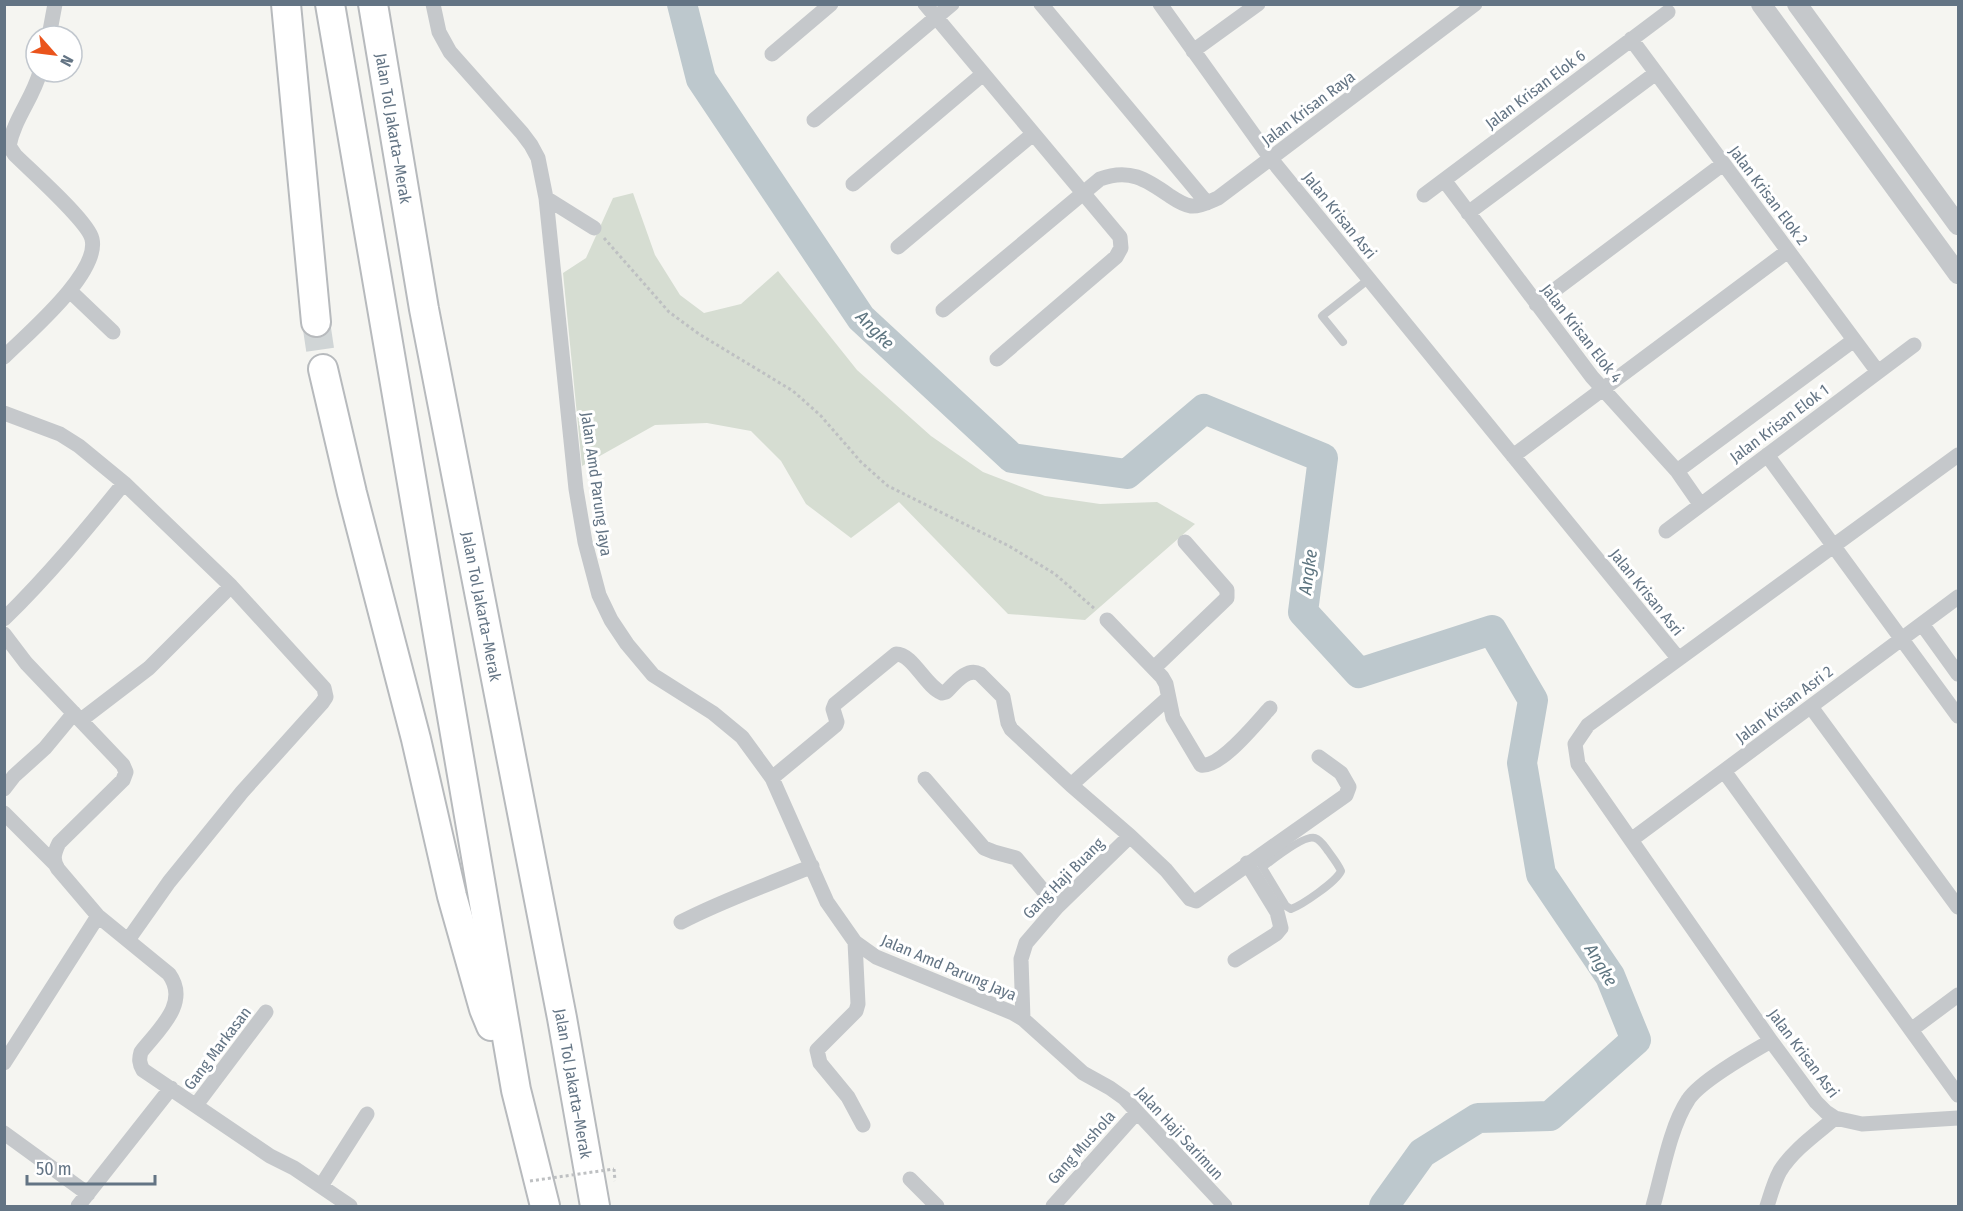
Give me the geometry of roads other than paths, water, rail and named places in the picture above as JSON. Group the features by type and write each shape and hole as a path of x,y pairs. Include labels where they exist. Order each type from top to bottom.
{"highway":[{"path":"286,4 316,322"},
{"path":"330,4 516,1089 545,1206"},
{"name":"Jalan Tol Jakarta–Merak","path":"373,4 424,309 562,1018 595,1206"},
{"path":"323,369 352,493 416,739 452,896 484,1009 516,1089"}],"street":[{"path":"51,24 55,4"},
{"name":"Jalan Amd Parung Jaya","path":"433,4 439,32 450,52 522,132 538,158 546,198 576,489 585,542 599,595 612,620 642,663 664,683 728,724 742,737 772,778 827,902 855,942 876,957 1023,1019"},
{"path":"772,54 831,4"},
{"path":"924,4 1120,237 1121,248 1116,257 997,359"},
{"path":"814,120 952,4"},
{"path":"943,310 1100,179 1113,174 1139,177 1178,201 1192,206 1207,203 1041,4"},
{"name":"Jalan Krisan Asri","path":"1160,4 1271,159 1678,658 1588,725 1575,744 1578,764 1771,1041 1816,1102 1835,1118 1862,1124 1959,1118"},
{"path":"1193,51 1258,4"},
{"name":"Jalan Krisan Raya","path":"1207,203 1227,192 1475,4"},
{"path":"1761,4 1959,274"},
{"path":"1797,4 1959,225"},
{"name":"Jalan Krisan Elok 6","path":"1424,195 1668,12"},
{"name":"Jalan Krisan Elok 2","path":"1631,39 1878,372"},
{"path":"1468,213 1656,73"},
{"path":"853,183 983,74"},
{"path":"4,357 70,291 86,270 93,254 92,238 84,224 15,155 9,146 11,134 35,84"},
{"path":"898,248 1033,134"},
{"path":"1536,304 1723,164"},
{"name":"Jalan Krisan Elok 4","path":"1444,180 1603,390 1677,471 1700,504"},
{"path":"546,198 594,228"},
{"path":"1513,456 1788,251"},
{"path":"70,291 113,332"},
{"path":"1677,471 1854,340"},
{"name":"Jalan Krisan Elok 1","path":"1666,531 1914,345"},
{"path":"4,413 60,434 79,446 124,483 231,586 324,688 326,697 242,792 169,882 128,940"},
{"path":"1767,455 1959,716"},
{"path":"1678,658 1959,455"},
{"path":"4,619 57,564 124,483"},
{"path":"1154,668 1227,598 1227,590 1185,542"},
{"path":"4,789 14,776 78,716 149,668 231,586"},
{"name":"Jalan Krisan Asri 2","path":"1631,840 1959,597"},
{"path":"1107,620 1154,668 1166,684 1173,718 1201,765 1205,766 1216,761 1236,745 1270,708"},
{"path":"1922,624 1959,674"},
{"path":"4,634 26,663 123,765 126,772 123,780 59,843 54,857 55,864"},
{"path":"772,778 836,725 833,709 835,704 896,654 905,656 935,689 942,693 967,673 975,671 1003,697 1011,729 1130,836 1196,901 1255,862 1348,793 1349,787 1344,777 1319,757"},
{"path":"1071,785 1168,698"},
{"path":"1811,706 1959,907"},
{"path":"1724,771 1959,1095"},
{"path":"925,779 984,848 1016,858 1058,908"},
{"path":"4,813 55,864 98,916 169,974 175,982 177,1000 173,1010 141,1052 139,1059 143,1070 270,1156 294,1168 350,1206"},
{"name":"Gang Haji Buang","path":"1023,1019 1021,959 1031,935 1130,836"},
{"path":"1235,960 1276,934 1281,928 1277,912 1255,862"},
{"path":"681,922 713,905 812,866"},
{"path":"4,1063 98,916"},
{"path":"855,942 858,1004 856,1011 817,1050 820,1063 848,1097 863,1125"},
{"path":"1911,1030 1959,995"},
{"name":"Gang Markasan","path":"196,1105 266,1012"},
{"name":"Jalan Haji Sarimun","path":"1023,1019 1073,1065 1110,1088 1137,1112 1225,1206"},
{"path":"1653,1206 1675,1127 1689,1099 1699,1087 1771,1041"},
{"path":"4,1133 83,1200 171,1088"},
{"name":"Gang Mushola","path":"1053,1206 1137,1112"},
{"path":"321,1186 367,1114"},
{"path":"1767,1206 1773,1185 1790,1157 1835,1118"},
{"path":"910,1179 937,1206"}],"lane":[{"path":"1343,342 1322,316 1369,279"},
{"path":"1311,837 1323,844 1341,871 1333,880 1291,909 1286,906 1255,862 1311,837"}],"waterway":[{"name":"Angke","path":"682,4 701,79 861,318 1012,458 1127,474 1204,409 1323,458 1303,612 1359,673 1492,630 1533,700 1522,763 1541,874 1610,976 1636,1040 1550,1116 1478,1118 1422,1153 1384,1206"}],"tunnel":[{"path":"316,322 323,369"}]}
